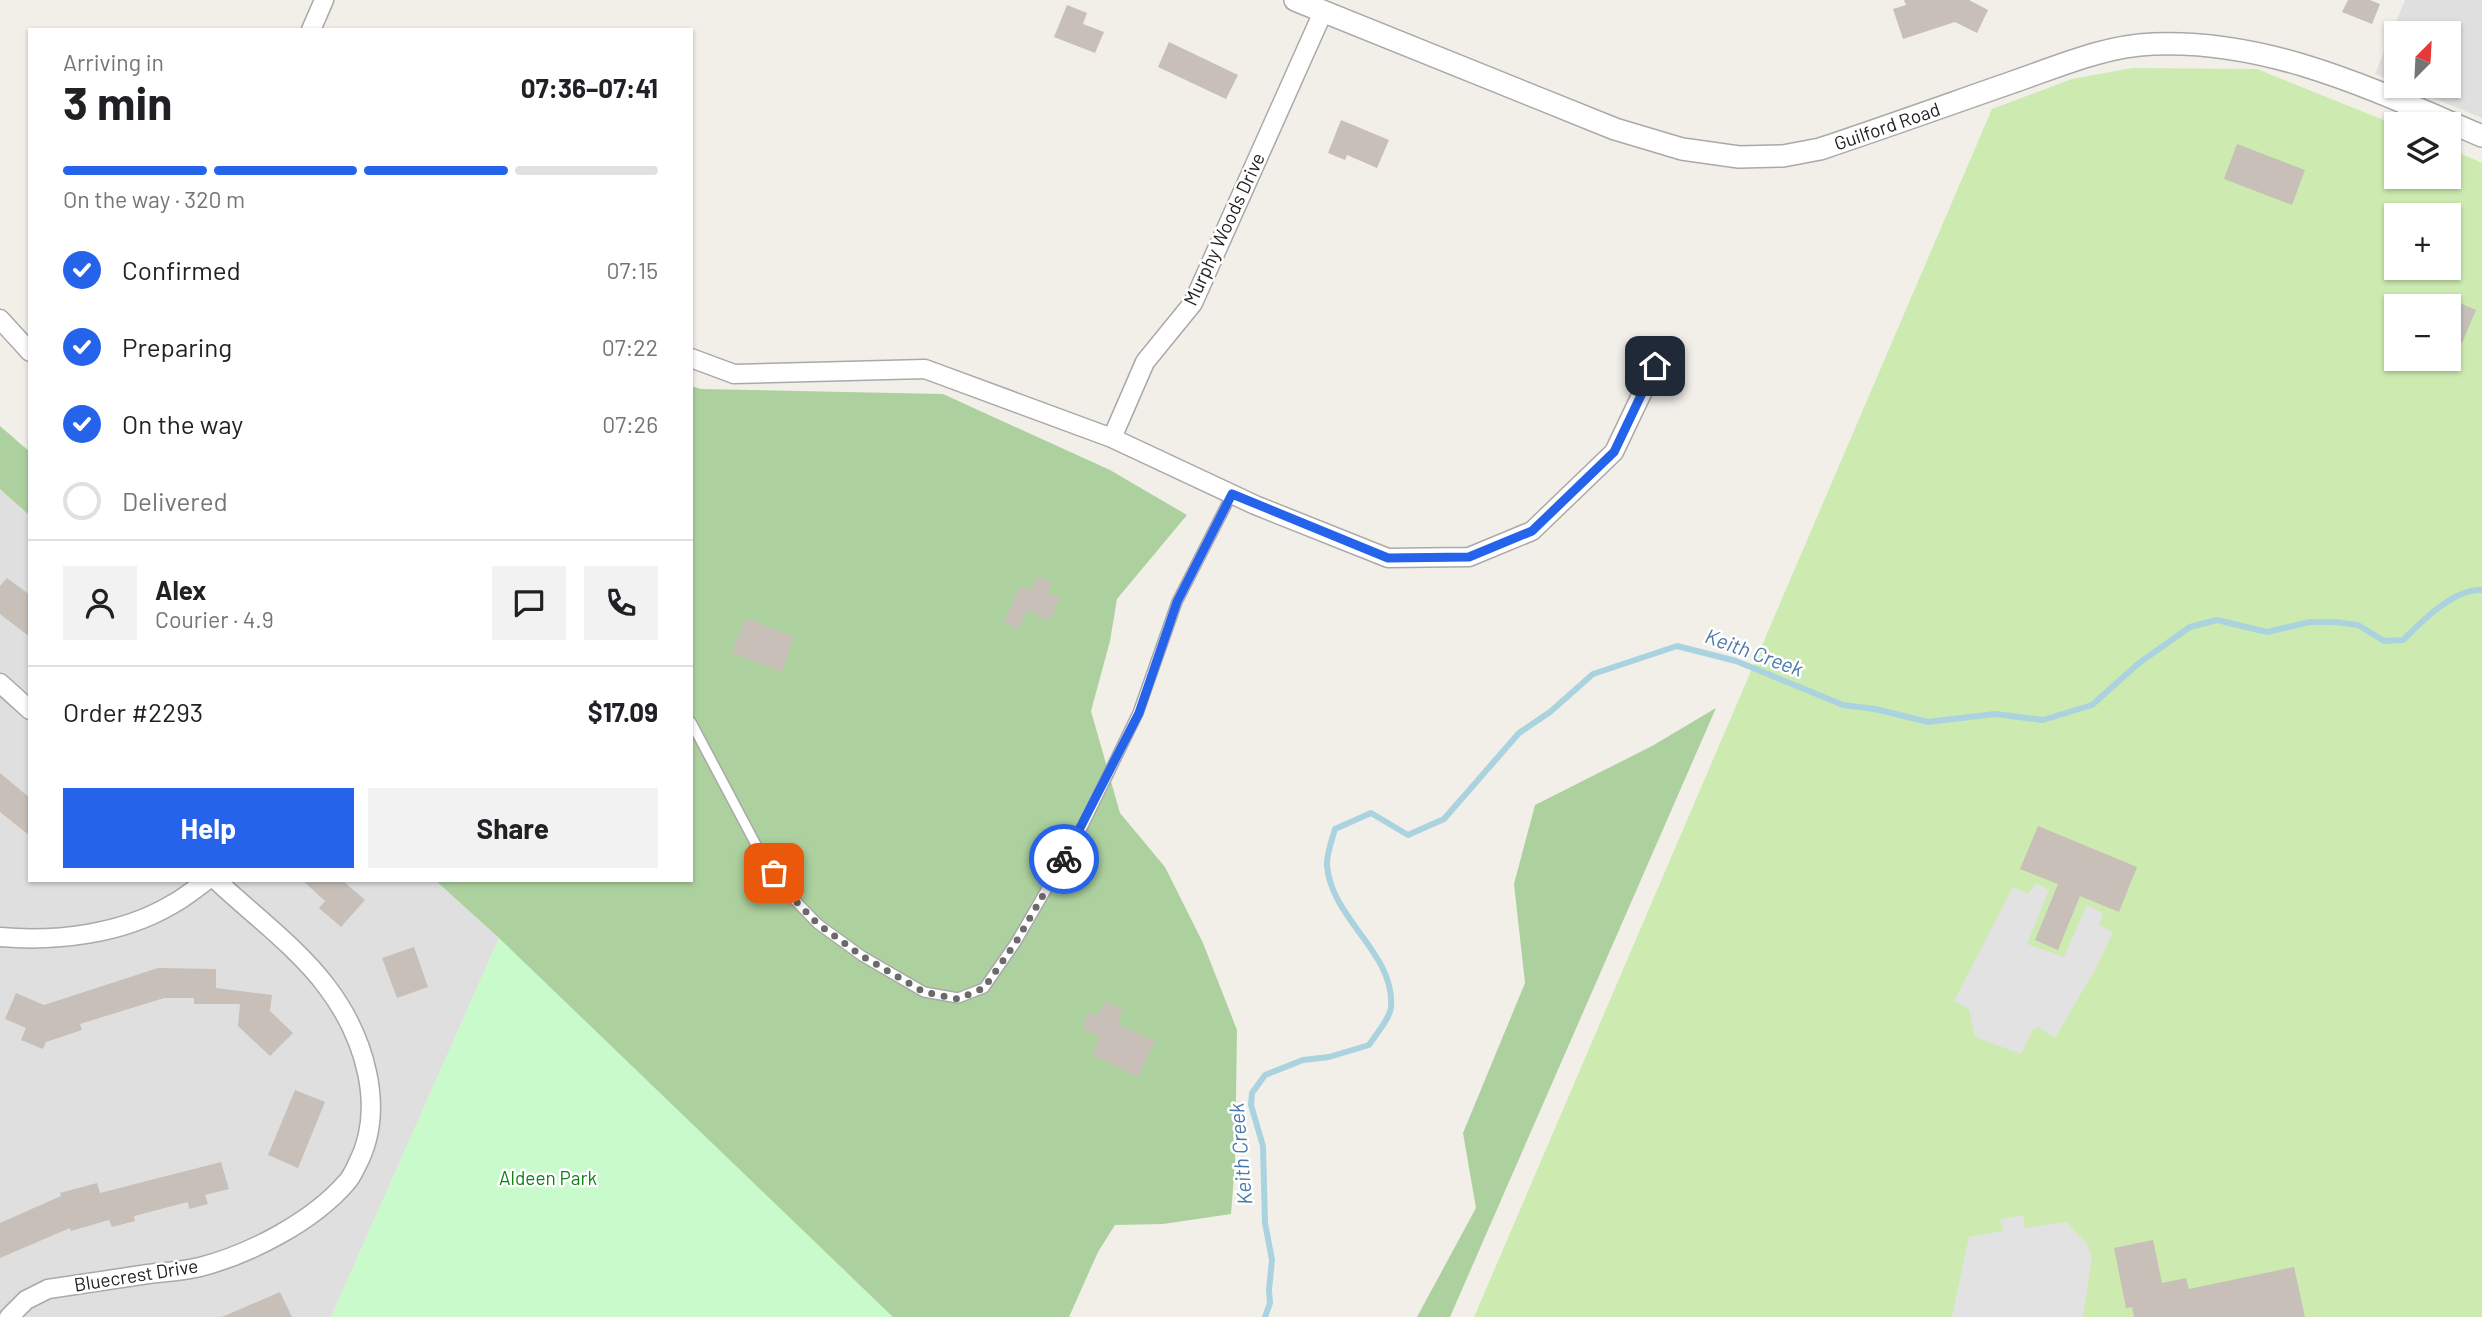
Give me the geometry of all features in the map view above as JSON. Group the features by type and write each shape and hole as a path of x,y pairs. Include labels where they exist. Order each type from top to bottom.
{"street":[{"path":"312,28 324,0"},
{"name":"Guilford Road","path":"1295,0 1615,129 1682,149 1739,157 1783,156 1820,149 2100,51 2152,44 2212,46 2261,53 2314,66 2482,136"},
{"name":"Murphy Woods Drive","path":"1112,438 1145,362 1193,303 1323,12"},
{"path":"0,319 28,350"},
{"path":"693,359 734,374 925,369 1112,438 1232,494 1388,558 1469,557 1532,531 1614,452 1655,366"},
{"path":"0,683 28,708"},
{"path":"0,937 37,939 88,933 130,922 170,906 204,882"},
{"name":"Bluecrest Drive","path":"9,1317 26,1300 48,1289 199,1267 241,1253 272,1238 314,1211 348,1182 364,1152 371,1122 370,1089 363,1054 350,1023 319,978 218,882"}],"lane":[{"path":"693,726 762,856 785,890 818,924 862,956 924,992 958,999 984,988 1016,942 1082,828 1139,713 1177,602 1232,494"}],"shaded area":[{"path":"2405,0 2482,0 2482,118 2433,98 2461,98 2461,21 2396,21"},
{"path":"2384,52 2384,77 2375,74"},
{"path":"0,489 28,514 28,882 437,882 499,938 331,1317 0,1317"},
{"path":"2036,883 2049,890 2027,944 2064,957 2087,905 2103,913 2099,925 2113,932 2096,968 2055,1038 2038,1027 2032,1031 2021,1054 1975,1037 1969,1009 1954,1001 2013,887 2028,894"},
{"path":"2023,1215 2025,1228 2066,1222 2087,1244 2092,1257 2083,1317 1952,1317 1969,1237 2003,1231 2000,1219"}],"green space":[{"path":"2132,68 2257,69 2384,120 2384,189 2461,189 2461,154 2482,163 2482,1317 1474,1317 1992,109 2072,79"},
{"path":"693,387 701,389 943,394 1110,470 1187,515 1117,599 1110,641 1091,711 1120,813 1165,867 1203,943 1237,1030 1235,1162 1231,1214 1163,1224 1115,1225 1098,1252 1069,1317 716,1317 532,1046 499,938 437,882 693,882"},
{"path":"0,426 28,450 28,514 0,489"},
{"path":"1716,708 1450,1317 1417,1317 1476,1208 1463,1133 1525,983 1514,884 1535,805 1652,746"},
{"name":"Aldeen Park","path":"499,938 893,1317 331,1317"}],"building":[{"path":"1904,0 1969,0 1988,10 1977,33 1955,22 1903,39 1893,9 1906,5"},
{"path":"2348,0 2370,0 2380,4 2372,24 2342,12"},
{"path":"1067,5 1087,13 1083,24 1104,32 1095,53 1054,37"},
{"path":"1169,42 1238,75 1226,99 1158,67"},
{"path":"1341,120 1389,140 1377,168 1347,155 1345,160 1328,153"},
{"path":"2237,144 2305,170 2292,205 2224,179"},
{"path":"2461,304 2476,310 2461,343"},
{"path":"1037,576 1052,582 1048,592 1060,598 1050,621 1027,610 1019,629 1004,622 1020,586 1031,591"},
{"path":"7,578 28,594 28,635 0,614 0,586"},
{"path":"746,618 794,637 781,672 732,653"},
{"path":"0,773 28,796 28,834 0,812"},
{"path":"2038,826 2137,867 2119,912 2080,896 2058,950 2035,940 2058,884 2020,869"},
{"path":"304,882 344,882 365,900 341,927 319,908 325,901"},
{"path":"414,947 428,987 397,998 382,958"},
{"path":"158,968 216,969 216,988 272,995 270,1011 293,1033 270,1056 238,1026 240,1004 194,1004 194,998 164,998 80,1024 82,1030 46,1042 43,1049 21,1040 26,1028 5,1019 16,993 44,1005"},
{"path":"1105,1001 1123,1010 1117,1024 1155,1041 1138,1077 1092,1055 1100,1037 1082,1028 1089,1012 1098,1016"},
{"path":"295,1090 325,1102 298,1168 268,1155"},
{"path":"221,1162 229,1189 205,1195 208,1204 189,1209 188,1202 134,1216 135,1221 112,1227 109,1220 71,1231 70,1228 0,1258 0,1223 61,1196 60,1193 97,1183 100,1193"},
{"path":"2153,1240 2162,1283 2186,1278 2189,1289 2294,1267 2305,1317 2134,1317 2132,1307 2126,1308 2114,1248"},
{"path":"280,1292 292,1317 222,1317"}],"waterway":[{"name":"Keith Creek","path":"1265,1317 1270,1303 1272,1260 1265,1223 1263,1146 1251,1105 1252,1093 1265,1075 1303,1060 1329,1057 1369,1045 1385,1022 1391,1007 1390,988 1383,970 1331,885 1327,862 1335,829 1371,813 1408,835 1444,819 1519,733 1550,712 1593,674 1677,646 1736,661 1843,705 1875,709 1928,722 1995,714 2043,720 2092,705 2139,663 2190,627 2217,620 2267,632 2310,622 2335,622 2358,625 2384,641 2403,640 2449,600 2460,594 2482,590"}],"way so far":[{"path":"774,873 785,890 818,924 862,956 924,992 958,999 984,988 1016,942 1064,859"}],"route":[{"path":"1064,859 1139,713 1177,602 1232,494 1388,558 1469,557 1532,531 1614,452 1655,366"}]}
